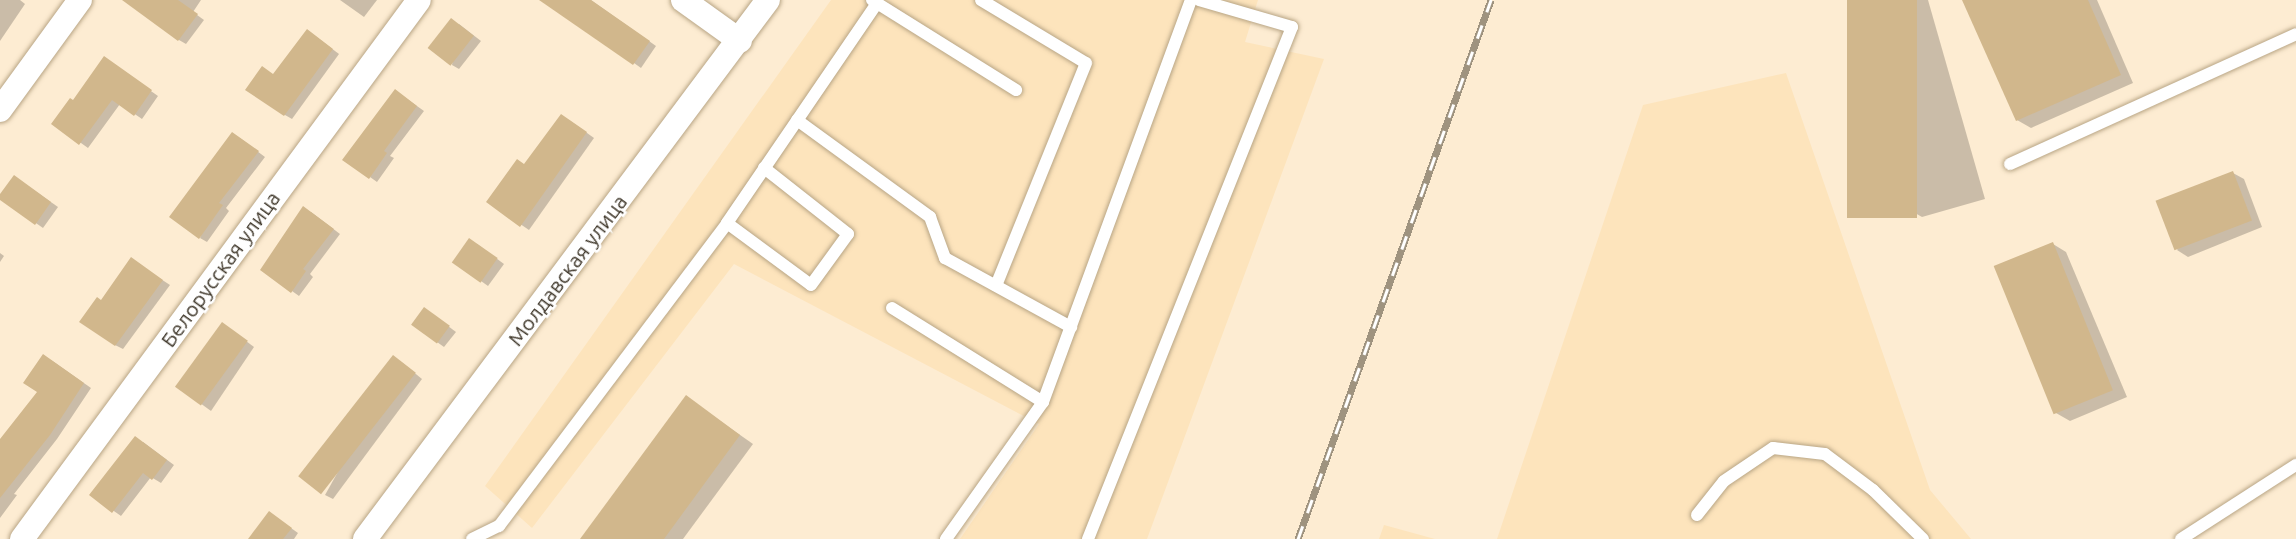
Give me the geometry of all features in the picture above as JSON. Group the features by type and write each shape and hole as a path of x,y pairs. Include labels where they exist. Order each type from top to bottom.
{"street":[{"path":"0,110 80,0"},
{"name":"Белорусская улица","path":"22,539 418,0"},
{"path":"683,0 740,41"},
{"name":"Молдавская улица","path":"366,538 740,41 768,0"}],"lane":[{"path":"981,0 1086,63 996,286"},
{"path":"946,539 1043,402 1191,0"},
{"path":"1088,539 1292,27 1199,0"},
{"path":"472,539 499,526 727,223 874,2 1016,90"},
{"path":"2010,164 2296,34"},
{"path":"797,120 930,217 945,258 1071,327"},
{"path":"727,223 811,285 848,234 765,168"},
{"path":"892,308 1043,402"},
{"path":"1697,515 1724,481 1773,448 1825,454 1873,490 1923,539"},
{"path":"2181,539 2296,465"}],"shaded area":[{"path":"831,0 1258,0 1245,42 1324,59 1147,539 960,539 1039,424 734,264 532,528 485,486"},
{"path":"1786,73 1930,490 1971,539 1497,539 1643,105"},
{"path":"1384,525 1435,539 1379,539"}],"building":[{"path":"122,0 178,0 198,14 178,41"},
{"path":"539,0 591,0 650,41 633,65"},
{"path":"1847,0 1917,0 1917,218 1847,218"},
{"path":"1962,0 2088,0 2121,75 2016,121"},
{"path":"451,18 474,36 450,66 428,48"},
{"path":"307,29 333,49 284,116 245,90 262,66 273,74"},
{"path":"104,56 152,90 134,116 112,100 79,145 51,124 70,98 73,100"},
{"path":"395,89 417,106 384,151 387,153 369,179 342,160"},
{"path":"561,114 587,132 520,227 486,202 517,159 524,164"},
{"path":"232,132 259,151 219,203 223,205 199,239 169,217"},
{"path":"2233,171 2252,220 2175,250 2156,201"},
{"path":"14,175 51,202 35,225 0,200 0,194"},
{"path":"303,206 334,229 303,269 306,271 291,293 260,270"},
{"path":"469,238 498,258 480,283 452,263"},
{"path":"2053,242 2113,390 2054,414 1994,266"},
{"path":"131,257 163,280 115,346 79,322 97,297 101,300"},
{"path":"424,307 450,326 437,344 411,325"},
{"path":"222,322 248,341 201,406 175,387"},
{"path":"43,354 84,383 50,435 0,498 0,439 37,392 23,383"},
{"path":"393,355 416,373 321,494 298,476"},
{"path":"686,395 740,435 664,539 580,539"},
{"path":"135,436 167,460 152,480 143,473 112,513 89,495"},
{"path":"269,511 292,528 283,539 248,539"}],"railway":[{"path":"1298,539 1491,0"}]}
